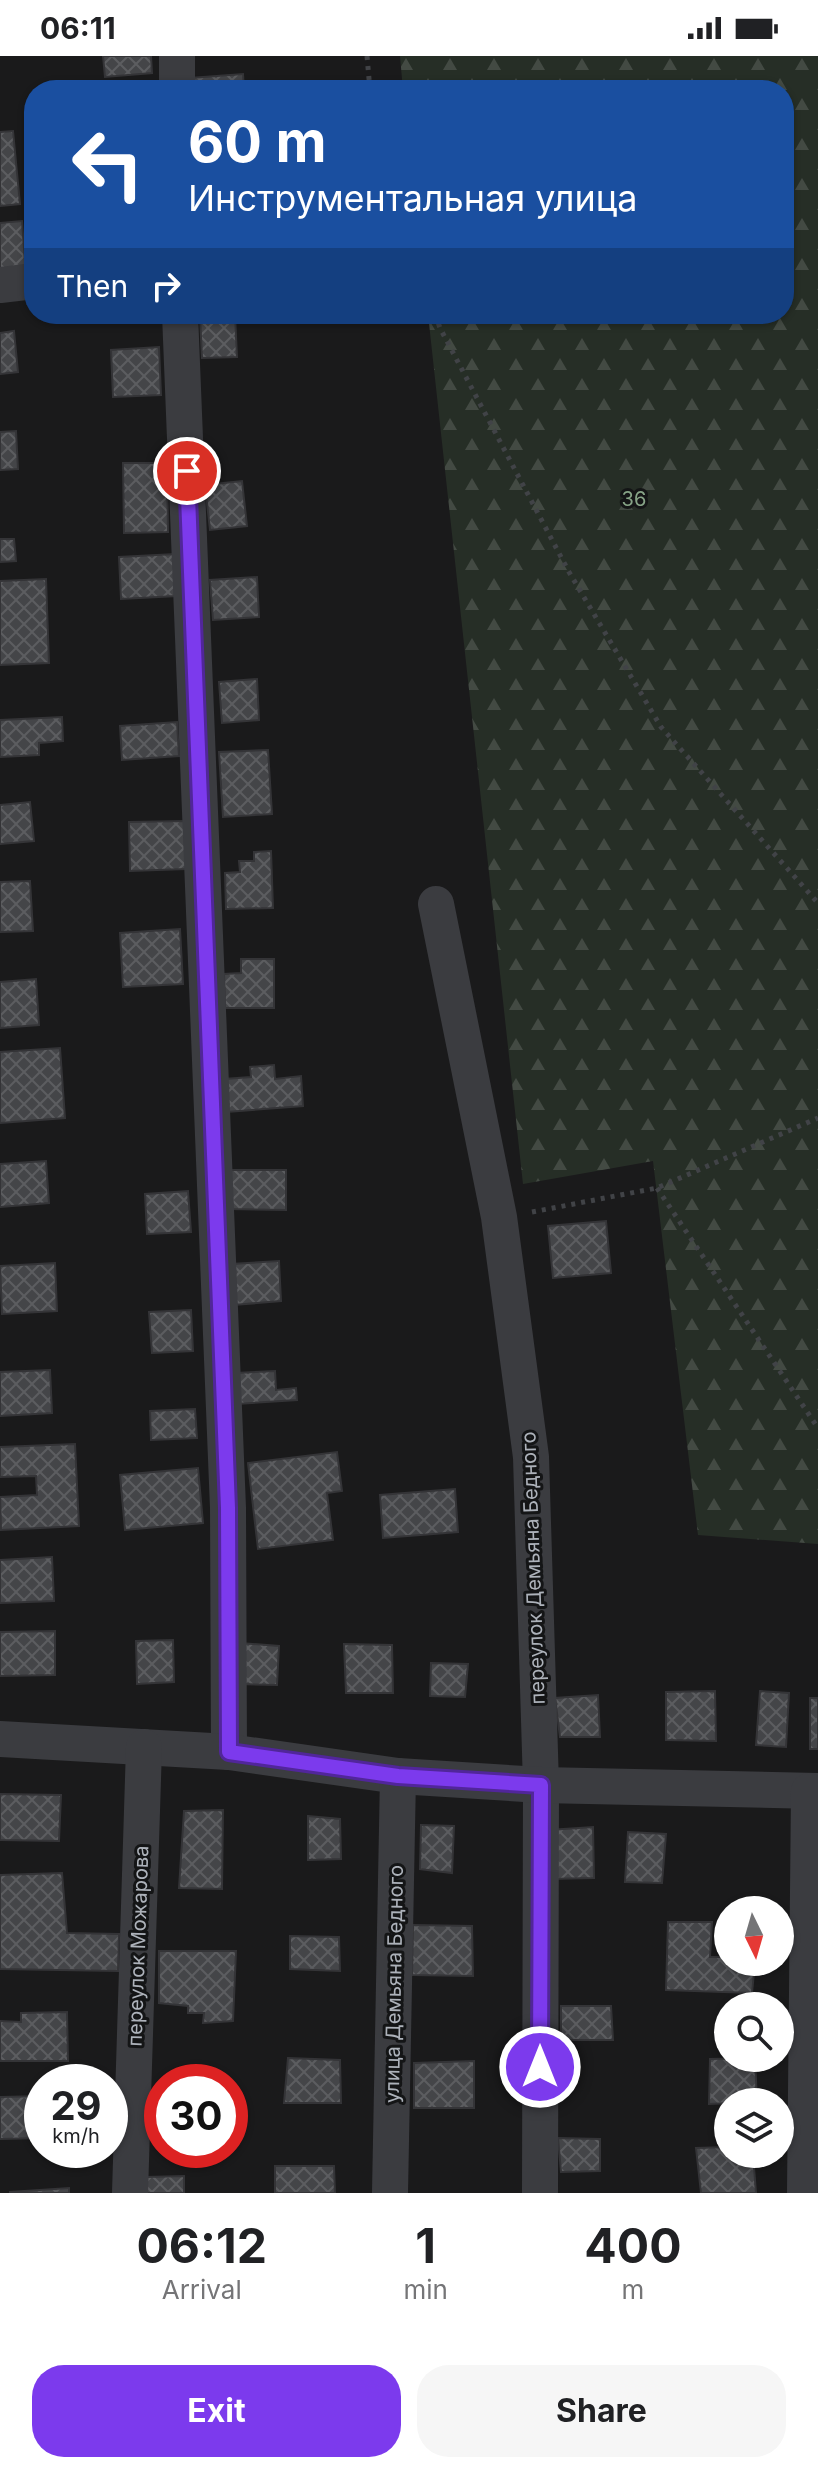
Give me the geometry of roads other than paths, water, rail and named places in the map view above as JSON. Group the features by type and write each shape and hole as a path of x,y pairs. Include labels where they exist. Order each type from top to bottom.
{"street":[{"path":"177,56 177,80"},
{"path":"0,285 24,282"},
{"path":"180,324 228,1508 229,1752"},
{"name":"переулок Демьяна Бедного","path":"436,904 499,1217 531,1457 541,1785 540,2193"},
{"path":"0,1739 229,1752 398,1776 541,1785 814,1791 805,2193"},
{"name":"переулок Можарова","path":"130,2193 144,1747"},
{"name":"улица Демьяна Бедного","path":"390,2193 398,1776"}],"park label":[{"name":"36","path":"634,499"}]}
